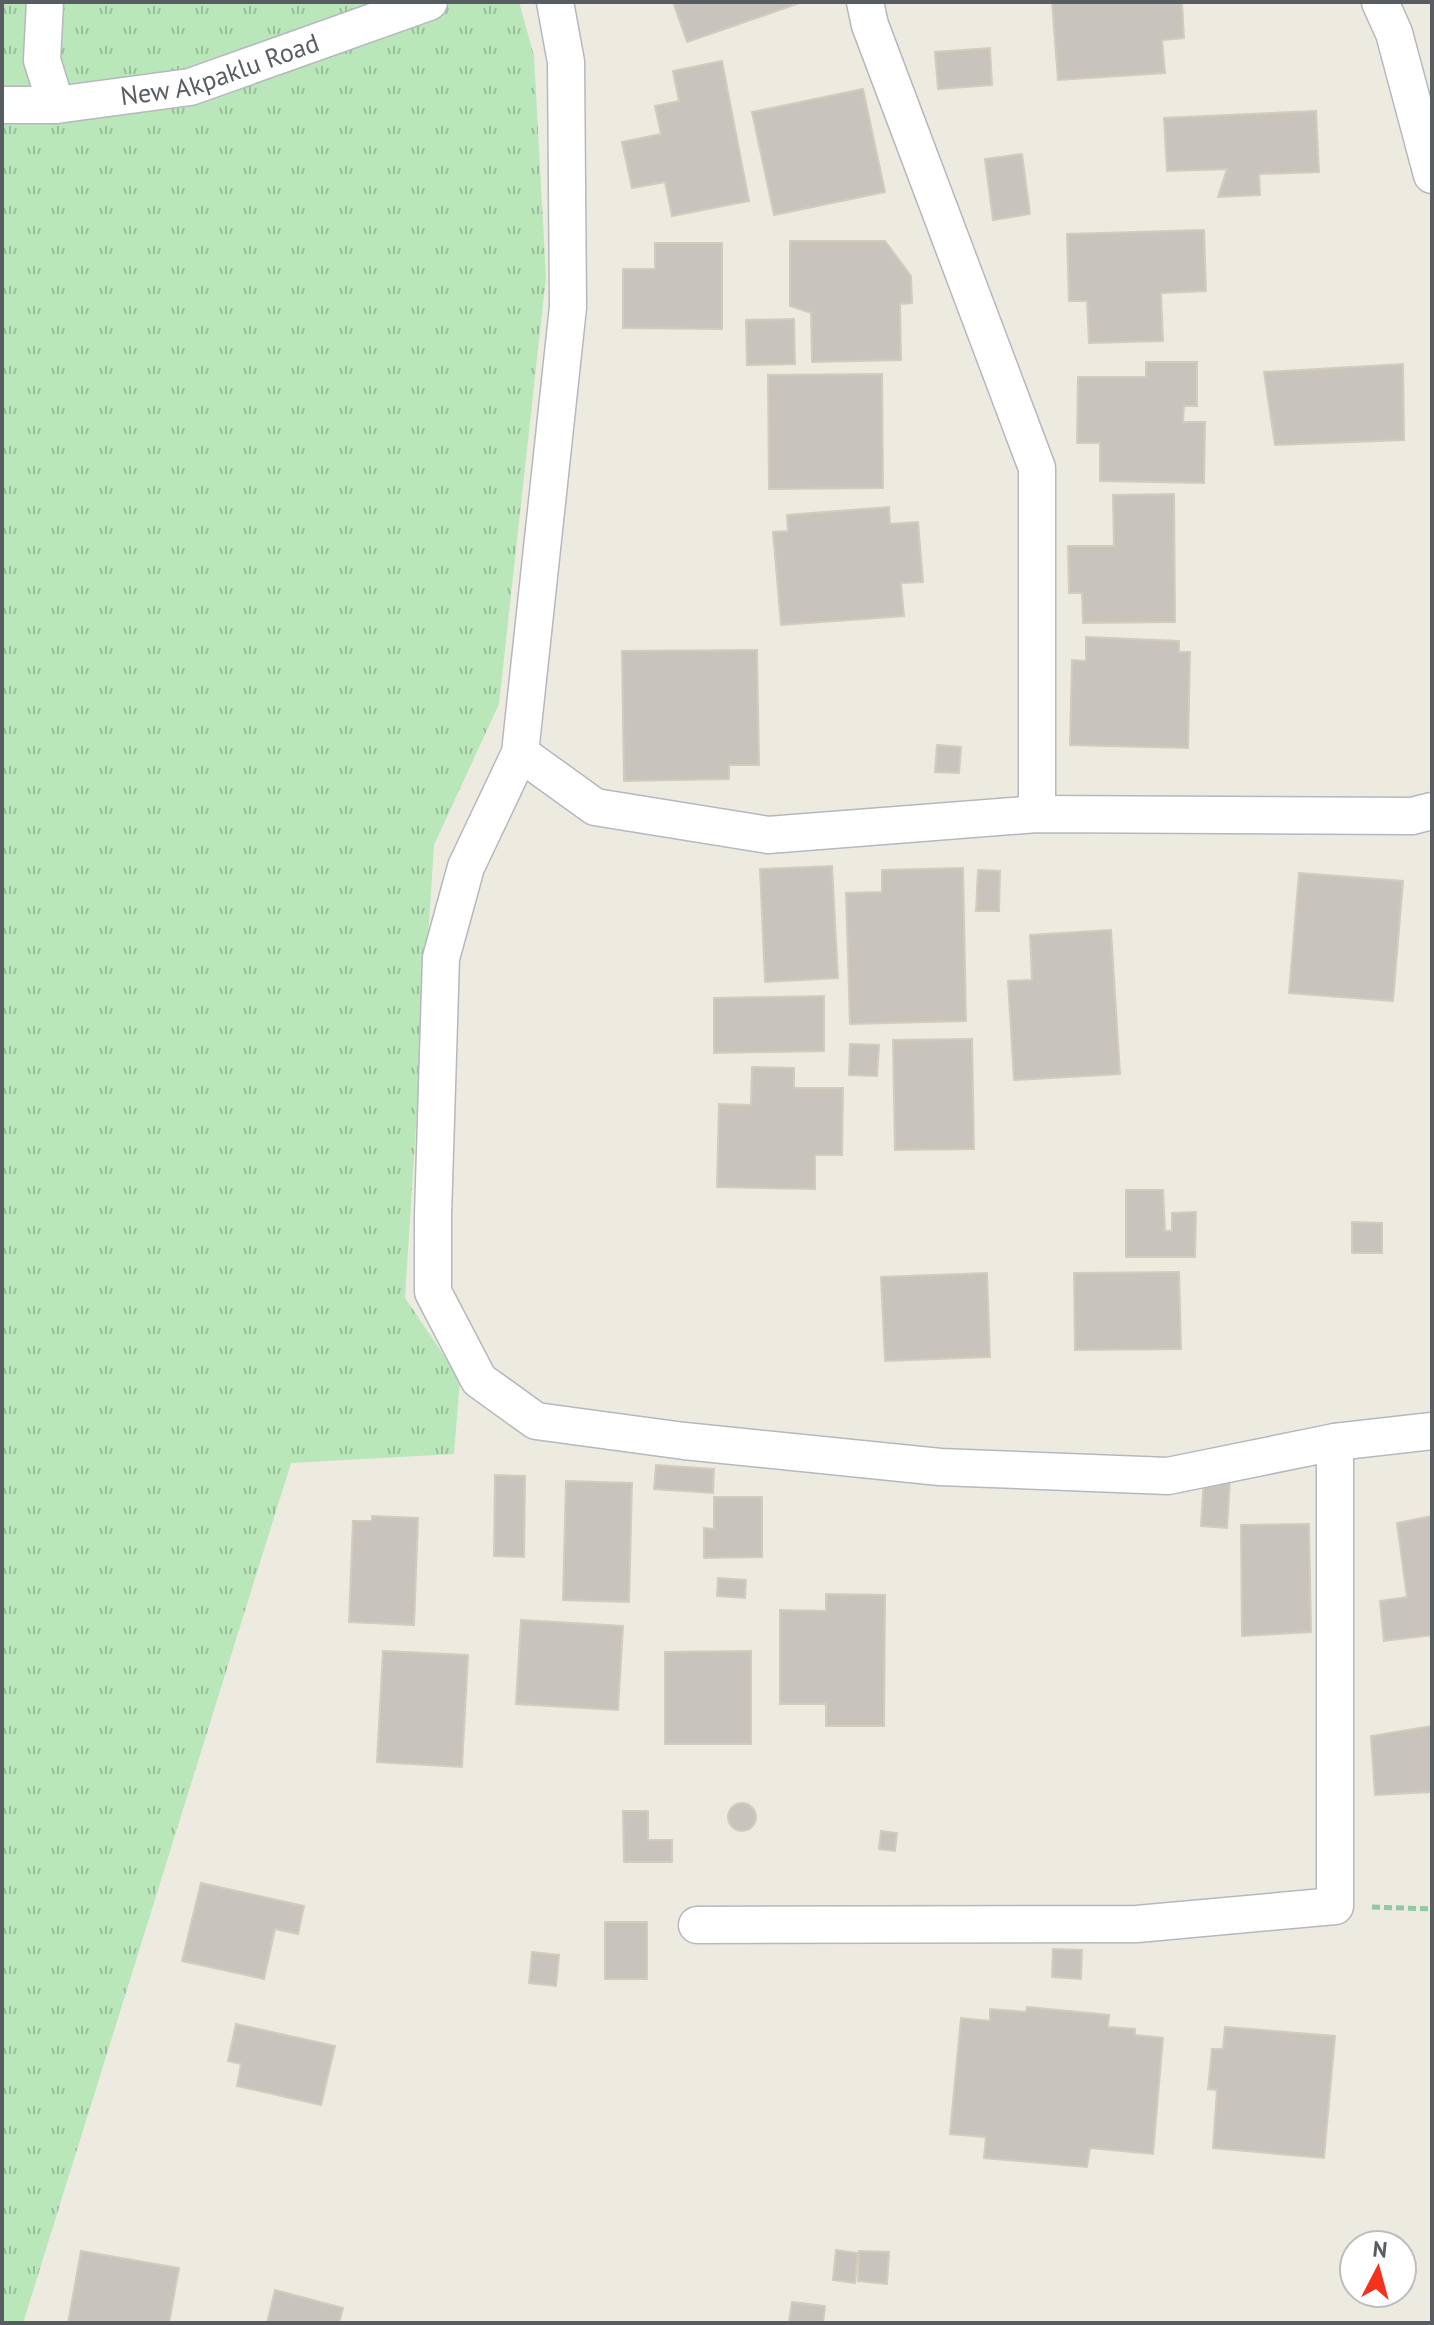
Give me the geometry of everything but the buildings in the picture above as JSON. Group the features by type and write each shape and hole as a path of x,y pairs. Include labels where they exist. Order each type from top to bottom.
{"street":[{"path":"45,2 42,60 56,105"},
{"name":"New Akpaklu Road","path":"2,105 56,105 190,87 429,2"},
{"path":"555,2 566,62 568,307 520,753 466,867 441,958 433,1292 479,1380 536,1421 684,1441 940,1467 1168,1476 1335,1442 1432,1431"},
{"path":"865,2 870,25 1037,468 1037,814"},
{"path":"1380,2 1394,33 1432,175"},
{"path":"520,753 595,807 768,835 1037,814 1412,816 1432,811"},
{"path":"697,1925 1137,1924 1335,1906 1335,1442"}],"path":[{"path":"1335,1906 1432,1909"}],"green space":[{"path":"2,2 519,2 534,56 546,277 499,704 434,845 405,1298 460,1379 454,1454 291,1463 23,2323 2,2323"}]}
